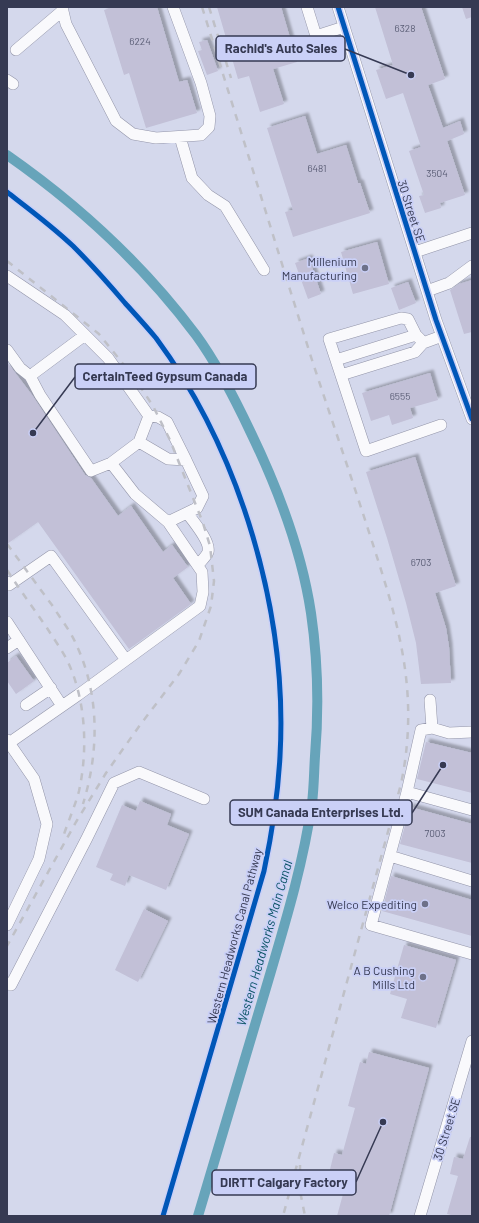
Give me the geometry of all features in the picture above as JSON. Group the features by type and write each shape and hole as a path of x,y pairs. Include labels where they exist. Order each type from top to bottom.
{"street":[{"path":"16,50 62,9 66,24 116,121 133,134 156,138 201,135 209,127 210,116 201,83 173,7"},
{"path":"307,7 316,36 344,27"},
{"name":"30 Street SE","path":"338,7 427,291 472,419"},
{"path":"180,137 192,178 208,195 225,206 264,270"},
{"path":"415,252 472,233"},
{"path":"427,291 449,283 472,266"},
{"path":"7,276 65,315 108,358 149,416 158,417 167,422 203,496 197,508 168,522"},
{"path":"420,339 408,319 400,318 329,339 366,451 441,425"},
{"path":"30,376 85,335"},
{"path":"336,360 420,339 442,336"},
{"path":"341,375 415,352 420,339"},
{"path":"7,350 20,368 30,376 40,396 91,471 111,462 139,442 149,416"},
{"path":"139,442 168,460 186,460"},
{"path":"7,925 39,859 47,824 34,779 8,742 62,706 200,606 203,592 202,572 198,565 168,522 134,494 111,462"},
{"path":"187,512 203,535 208,546 208,553 198,565"},
{"path":"7,582 9,585 50,556 126,660"},
{"path":"7,622 62,706"},
{"path":"7,648 19,640"},
{"path":"26,705 50,688"},
{"path":"430,700 432,728"},
{"path":"472,732 449,733 432,728 421,730 407,792 371,926 472,954"},
{"path":"7,983 11,985 114,783 139,772 204,799"},
{"path":"407,792 472,810"},
{"path":"390,856 472,881"},
{"name":"30 Street SE","path":"420,1216 471,1057 472,1041"}],"building":[{"path":"113,7 157,7 179,82 187,80 197,113 146,128 129,73 124,75 104,10"},
{"path":"217,7 281,7 297,62 273,69 284,104 260,112 249,76 238,79"},
{"path":"375,7 421,7 445,79 428,85 443,128 460,121 464,134 447,141 465,195 440,203 441,208 425,213 419,196 424,195 409,151 421,147 403,93 386,99 376,70 393,65"},
{"path":"462,7 472,7 472,17 466,19"},
{"path":"207,40 218,71 207,75 198,51 202,50 199,42"},
{"path":"305,116 317,154 346,145 358,183 360,183 370,213 293,237 285,212 293,210 267,128"},
{"name":"Millenium Manufacturing","path":"377,242 389,284 353,294 341,252"},
{"path":"309,258 321,294 308,299 295,263"},
{"path":"472,280 472,332 464,334 450,290 459,284"},
{"path":"408,282 416,303 399,310 391,288"},
{"path":"7,362 32,395 85,475 91,478 118,516 131,506 163,552 172,545 188,567 173,578 191,604 129,649 38,522 7,544"},
{"path":"430,373 438,400 410,408 413,418 392,425 389,415 371,421 362,393"},
{"path":"415,457 456,586 435,593 446,628 449,647 451,683 421,684 416,643 406,603 366,472"},
{"path":"16,656 34,681 16,694 7,681 7,663"},
{"path":"426,742 472,753 472,793 417,779"},
{"path":"140,801 171,814 167,825 189,834 166,890 129,875 125,886 110,880 113,874 96,867 122,805 136,811"},
{"path":"410,807 472,824 472,863 400,844"},
{"name":"Welco Expediting","path":"391,876 472,900 472,936 382,911"},
{"path":"144,909 168,921 138,982 115,970"},
{"name":"A B Cushing Mills Ltd","path":"404,945 456,960 436,1028 401,1018 407,999 390,994"},
{"path":"369,1052 429,1068 389,1216 337,1216 345,1187 327,1182 334,1153 342,1155 355,1108 348,1106 360,1062 366,1064"},
{"path":"470,1137 472,1137 472,1216 455,1216 447,1214 458,1176 450,1174 454,1157 463,1159"}],"waterway":[{"name":"Western Headworks Main Canal","path":"7,155 34,174 85,215 109,237 154,284 204,346 232,395 270,475 295,544 307,590 315,649 317,702 312,803 304,850 286,919 198,1216"}],"railway":[{"path":"202,7 312,360 387,591 396,622 407,683 408,715 406,749 401,784 283,1216"},
{"path":"209,7 231,78"},
{"path":"7,261 99,334 136,380 153,406 170,440 203,523 210,546 214,581 211,606 199,641 179,674 106,773 76,822 7,946"},
{"path":"7,544 68,629 84,663 93,703 94,744 92,764 83,804"},
{"path":"7,570 63,653 68,662 79,693 84,726 84,759 79,791 63,837"},
{"path":"300,1165 300,1191 305,1216"}],"cycle path":[{"path":"338,7 436,320 472,419"},
{"name":"Western Headworks Canal Pathway","path":"7,192 57,232 93,267 156,338 186,383 212,432 235,483 253,536 267,591 276,647 280,702 280,756 276,800 267,857 163,1216"}],"place":[{"name":"Rachid's Auto Sales","path":"411,75"},
{"name":"Millenium Manufacturing","path":"365,268"},
{"name":"CertainTeed Gypsum Canada","path":"33,433"},
{"name":"SUM Canada Enterprises Ltd.","path":"443,765"},
{"name":"Welco Expediting","path":"425,904"},
{"name":"A B Cushing Mills Ltd","path":"423,977"},
{"name":"DIRTT Calgary Factory","path":"383,1122"}]}
